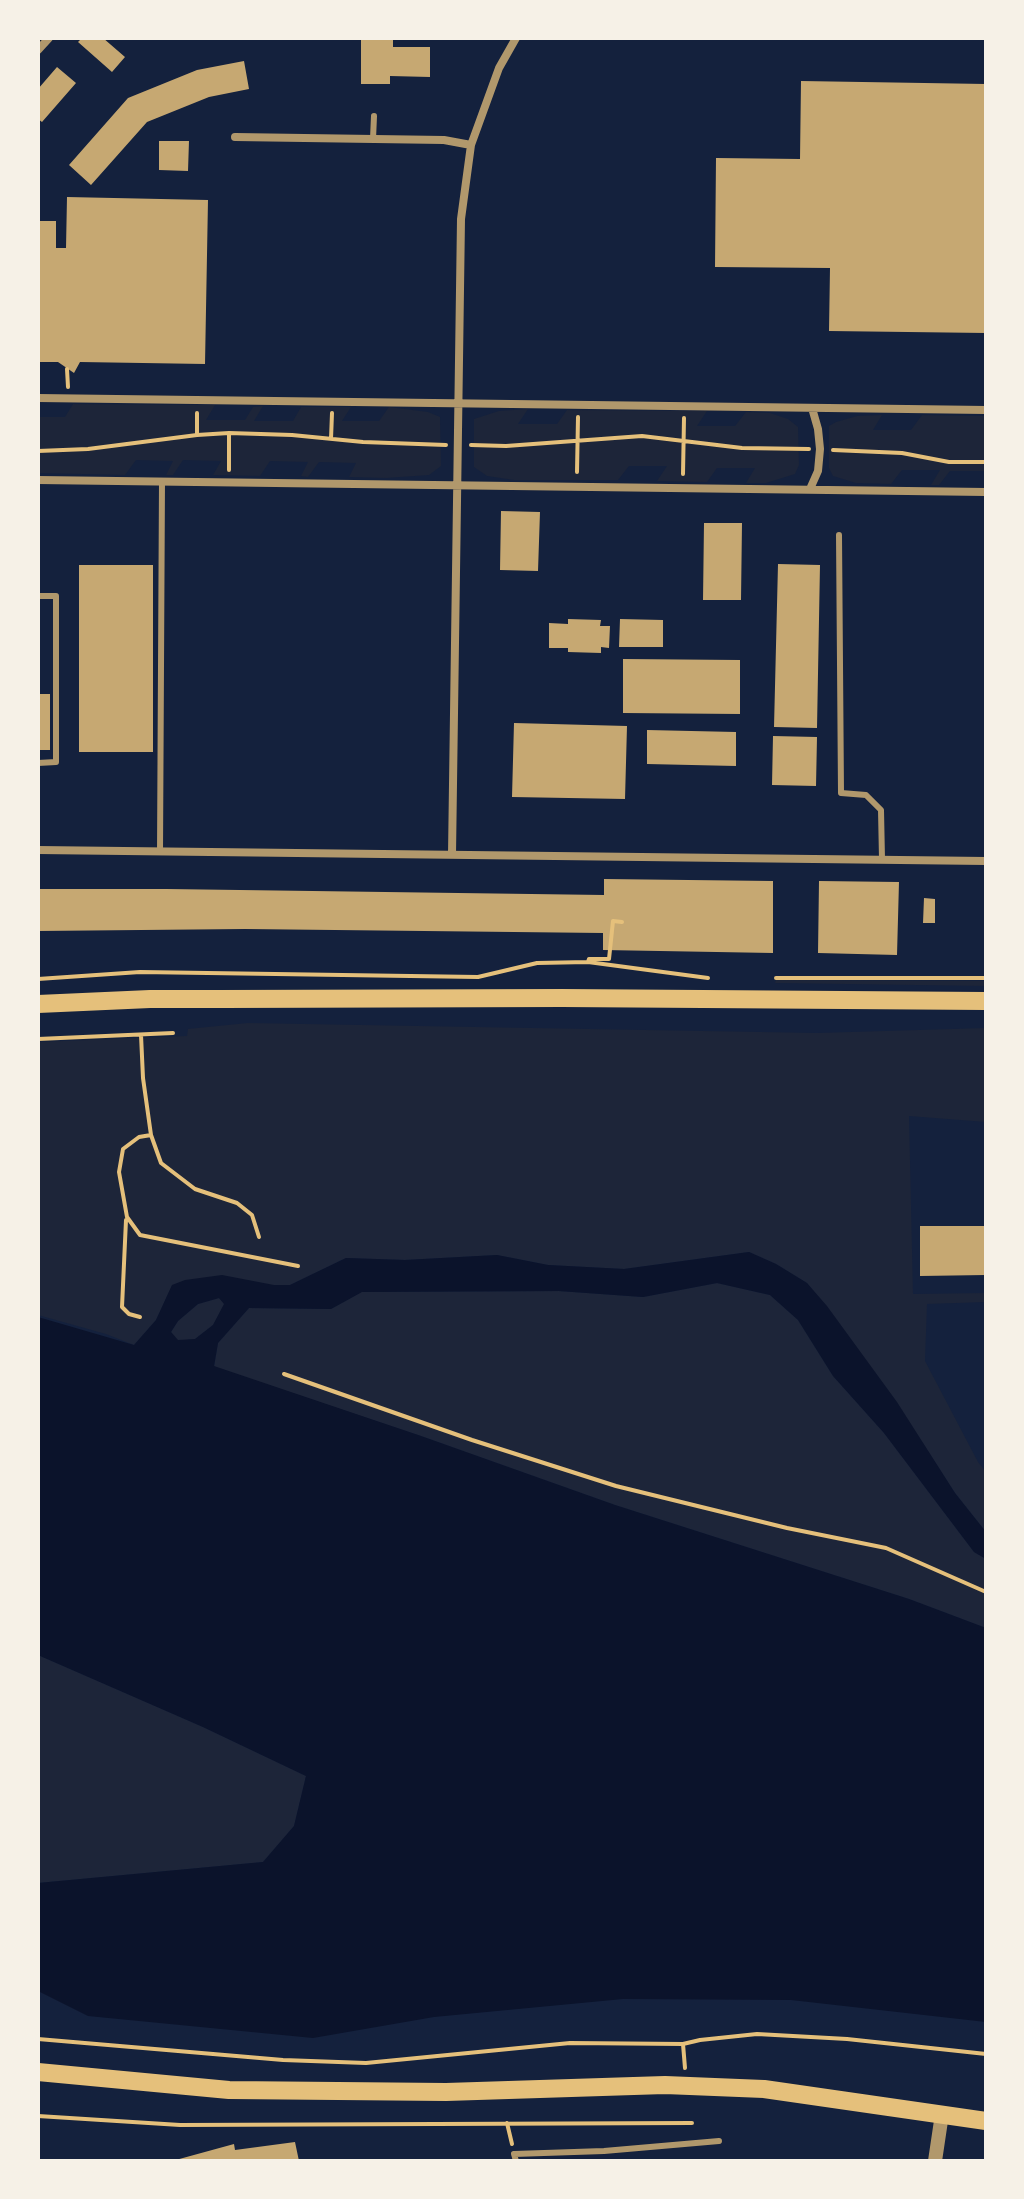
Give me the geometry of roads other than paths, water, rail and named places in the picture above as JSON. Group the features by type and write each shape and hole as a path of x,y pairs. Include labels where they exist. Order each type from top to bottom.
{"main road":[{"path":"38,1004 207,999 986,1001"},
{"path":"38,2072 229,2090 446,2092 665,2085 764,2089 986,2121"}],"street":[{"path":"38,50 49,38"},
{"path":"452,854 461,219 471,145 499,68 516,38"},
{"path":"235,137 444,140 471,145"},
{"path":"38,398 986,410"},
{"path":"810,489 818,471 820,449 812,408"},
{"path":"38,480 986,492"},
{"path":"38,850 986,861"},
{"path":"935,2161 942,2114"}],"lane":[{"path":"373,139 374,116"},
{"path":"160,852 162,481"},
{"path":"839,535 841,793 866,795 881,810 882,859"},
{"path":"38,596 56,596 56,762 38,763"},
{"path":"515,2158 719,2141"}]}
